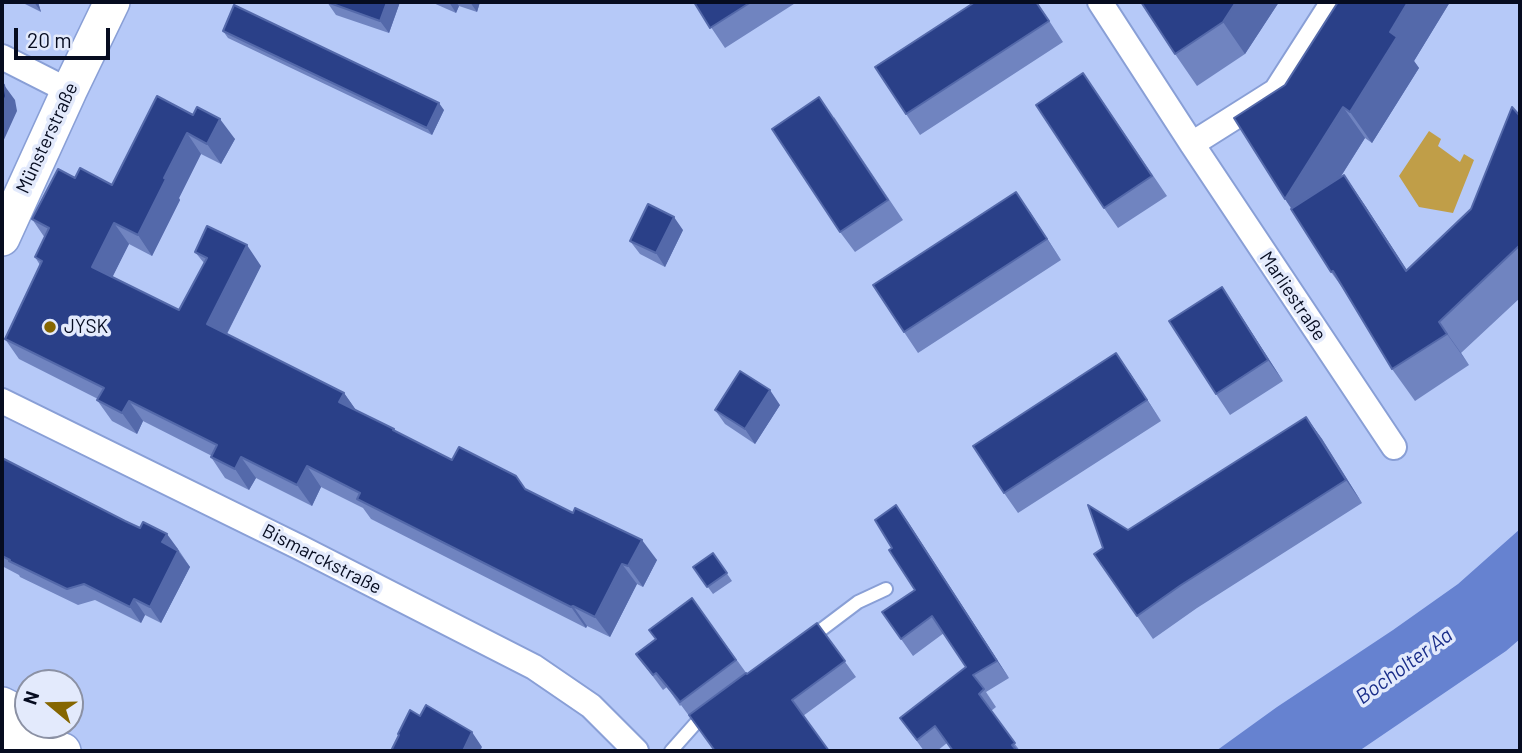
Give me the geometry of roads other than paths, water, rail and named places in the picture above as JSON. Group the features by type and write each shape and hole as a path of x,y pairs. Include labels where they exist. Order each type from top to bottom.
{"main road":[{"name":"Münsterstraße","path":"2,238 112,2"},
{"path":"2,735 63,751"},
{"path":"68,739 92,751"}],"street":[{"name":"Marliestraße","path":"1100,2 1394,447"},
{"path":"1192,144 1276,91 1333,2"},
{"path":"2,57 69,91"},
{"name":"Bismarckstraße","path":"2,401 299,547 534,667 591,706 631,748"}],"lane":[{"path":"803,643 858,602 886,589"},
{"path":"671,751 695,724 717,708"}],"water":[{"name":"Bocholter Aa","path":"1520,529 1520,639 1506,651 1359,751 1216,751 1458,584"}],"place":[{"name":"JYSK","path":"50,327"}]}
